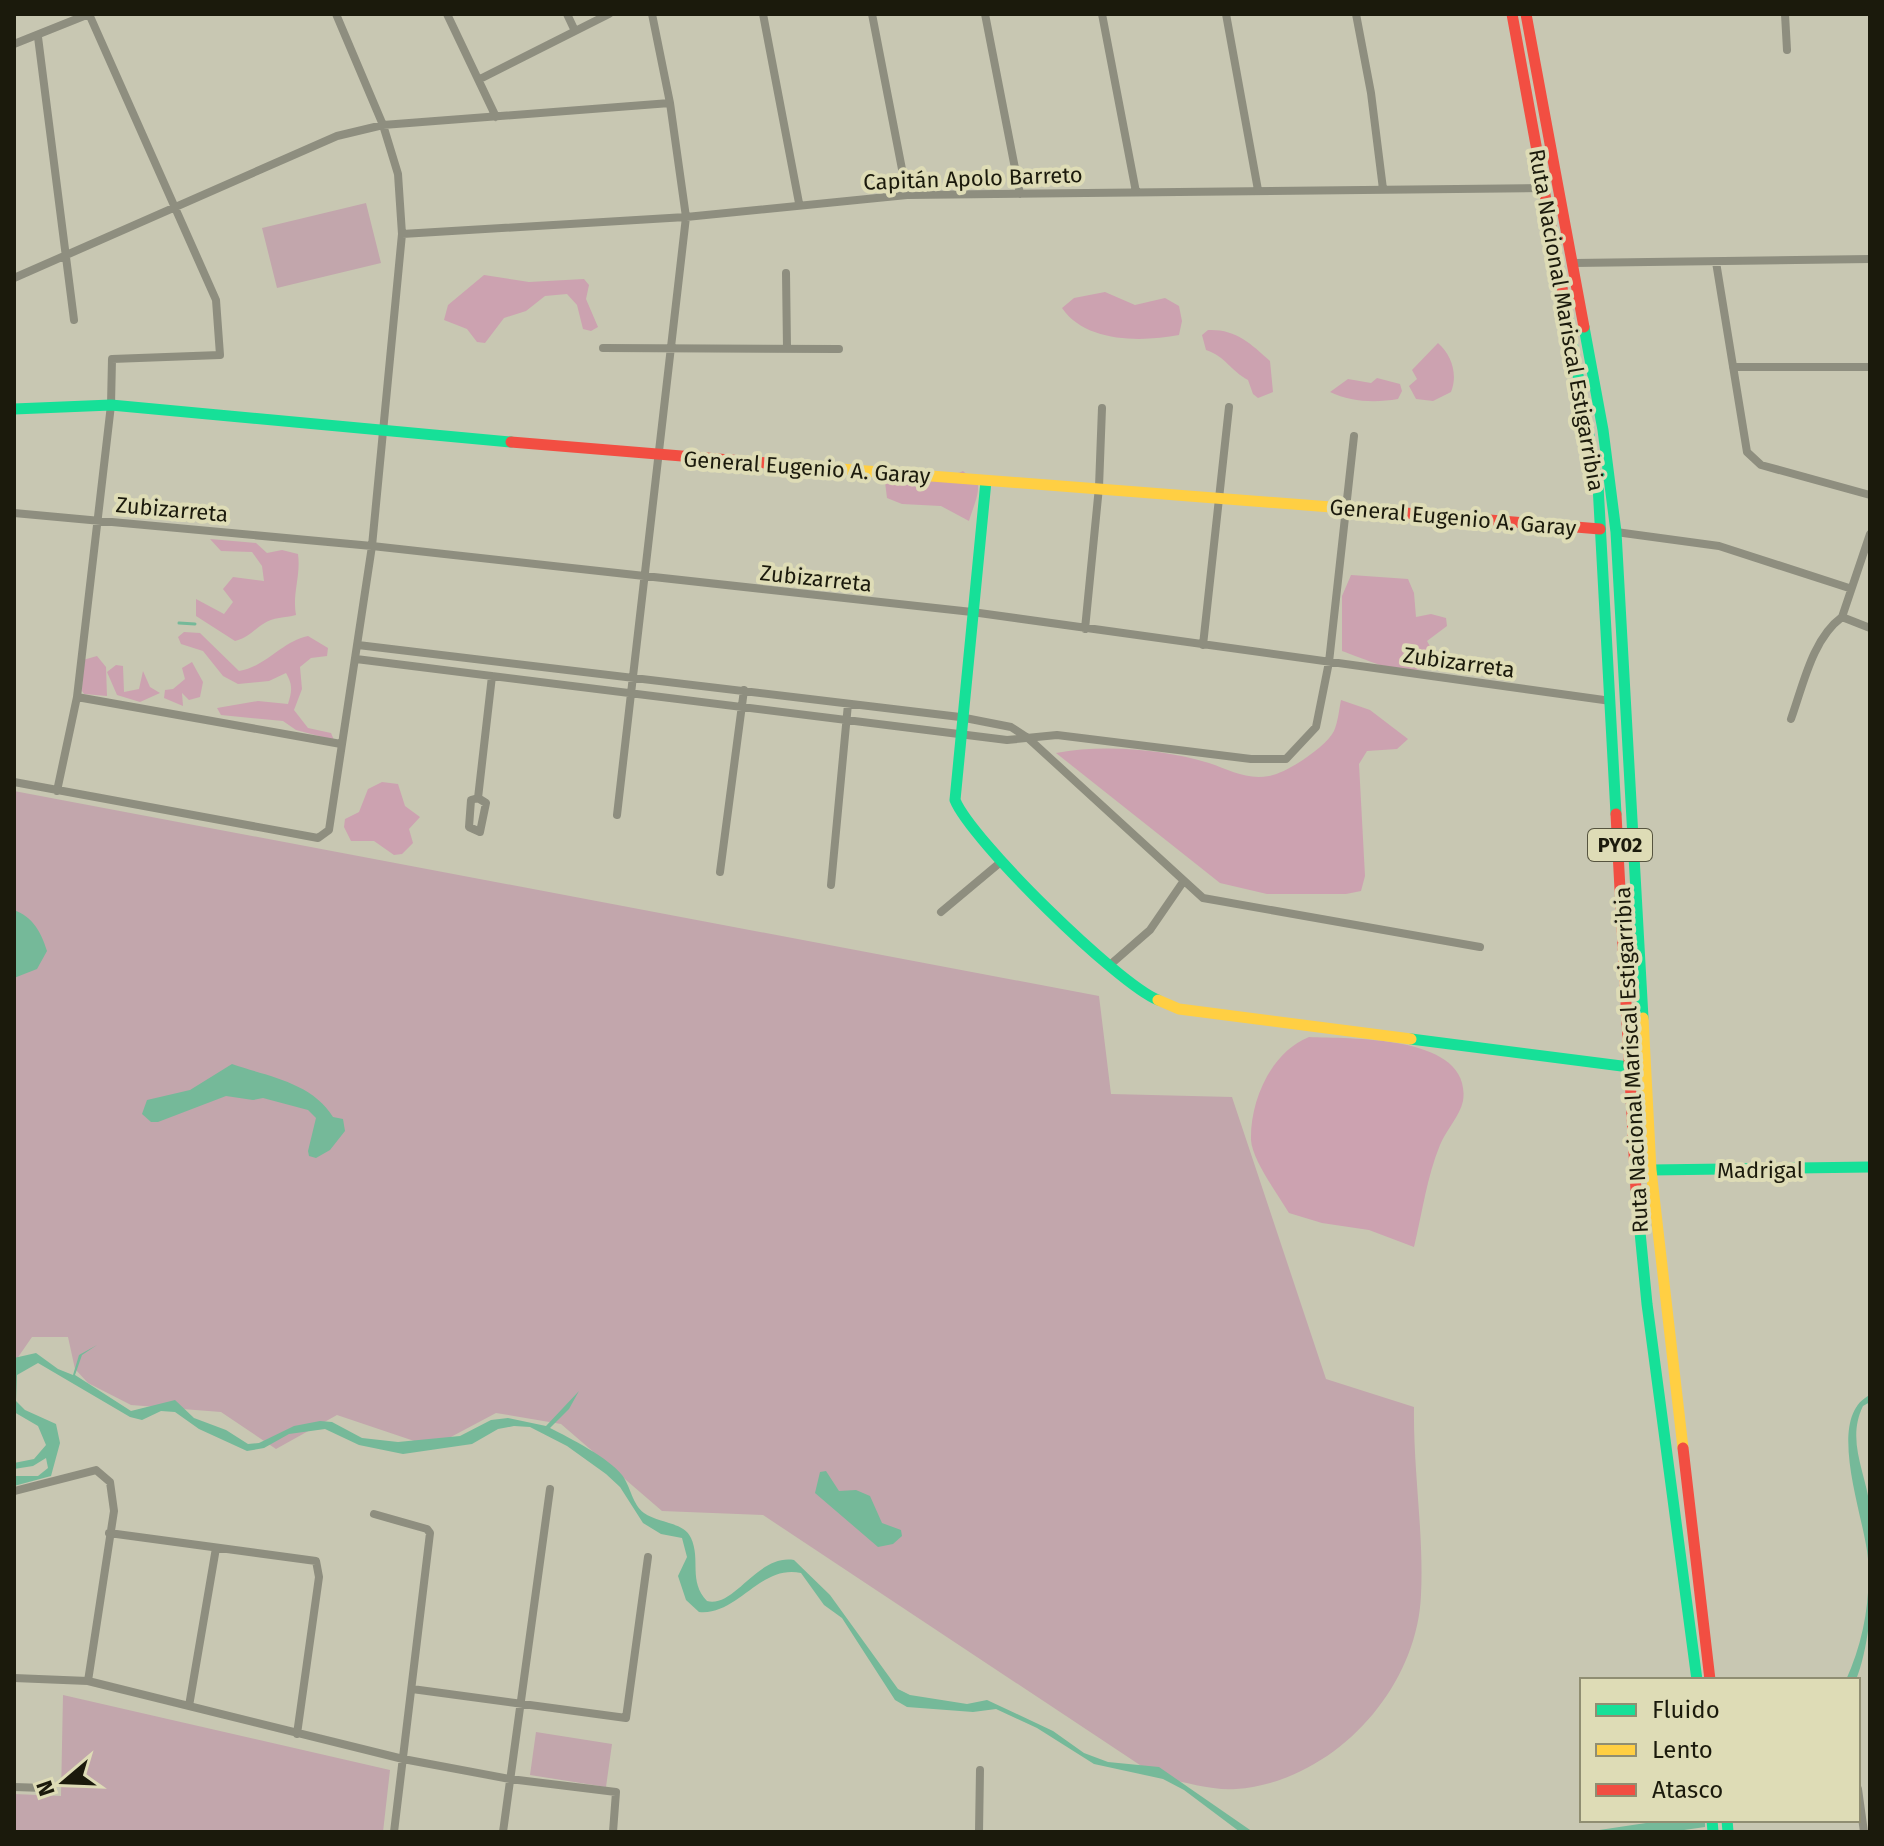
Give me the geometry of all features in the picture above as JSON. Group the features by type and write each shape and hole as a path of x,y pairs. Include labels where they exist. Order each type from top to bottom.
{"main road":[{"name":"Ruta Nacional Mariscal Estigarribia","path":"1512,14 1591,435 1612,701 1636,1190 1647,1304 1697,1678"},
{"name":"Ruta Nacional Mariscal Estigarribia","path":"1526,14 1574,263 1603,430 1616,532 1651,1170 1710,1678"},
{"name":"General Eugenio A. Garay","path":"14,409 111,405 661,456 1099,487 1600,529"},
{"path":"986,481 960,717 955,800 964,820 1050,912 1150,997 1179,1009 1481,1045 1645,1069"},
{"name":"Madrigal","path":"1651,1170 1870,1167"}],"street":[{"path":"14,44 38,37 89,14 216,300 220,355 112,359 111,405 77,697 57,791"},
{"path":"14,782 318,838 329,830 372,546 402,234 398,174 383,125 336,14"},
{"path":"447,14 496,117"},
{"path":"567,14 575,31"},
{"path":"480,79 609,14"},
{"path":"617,815 674,347 686,217 670,103 652,14"},
{"path":"763,14 799,203"},
{"path":"872,14 907,195"},
{"path":"985,14 1020,194"},
{"path":"1102,14 1136,192"},
{"path":"1226,14 1258,190"},
{"path":"1356,14 1371,93 1383,189"},
{"path":"1785,14 1787,50"},
{"path":"38,37 74,320"},
{"path":"14,278 337,136 383,125 670,103"},
{"name":"Capitán Apolo Barreto","path":"402,234 686,217 799,203 907,195 1545,188"},
{"path":"1574,263 1870,259"},
{"path":"1716,262 1744,444 1752,459 1761,465 1870,495"},
{"path":"786,273 787,348"},
{"path":"603,348 839,349"},
{"path":"1733,367 1870,367"},
{"path":"1203,645 1229,407"},
{"path":"1085,629 1099,487 1102,408"},
{"path":"356,659 1007,740 1057,735 1251,759 1286,759 1316,727 1329,662 1354,436"},
{"name":"Zubizarreta","path":"14,513 372,546 644,579 972,612 1612,701"},
{"path":"1616,532 1719,546 1849,588"},
{"path":"1791,719 1809,667 1828,630 1842,617 1849,588 1870,534"},
{"path":"1842,617 1870,628"},
{"path":"358,645 634,676 960,717 1011,727 1028,738 1203,898 1480,947"},
{"path":"478,798 492,676"},
{"path":"720,872 744,690"},
{"path":"77,697 341,744"},
{"path":"831,885 848,704"},
{"path":"941,912 1002,861"},
{"path":"1111,964 1150,930 1183,882"},
{"path":"14,1491 96,1470 104,1473 110,1482 114,1497 88,1681"},
{"path":"503,1832 550,1489"},
{"path":"374,1514 427,1529 430,1533 394,1832"},
{"path":"109,1533 316,1561 320,1567 297,1734"},
{"path":"189,1706 216,1548"},
{"path":"412,1689 626,1718 648,1557"},
{"path":"14,1678 88,1681 403,1759 510,1779 616,1792 613,1832"},
{"path":"979,1832 980,1770"},
{"path":"14,1787 45,1788"},
{"path":"1860,1803 1864,1832"}],"shaded area":[{"path":"366,203 381,263 277,288 262,228"},
{"path":"484,275 529,282 584,279 589,285 586,299 598,327 591,331 583,329 577,305 567,294 545,296 526,311 504,318 485,343 477,342 467,329 444,320 448,305"},
{"path":"1105,292 1135,305 1165,298 1179,306 1182,321 1179,335 1132,339 1100,334 1085,328 1062,308 1074,298"},
{"path":"1208,330 1235,335 1270,361 1273,392 1258,398 1253,394 1248,380 1206,350 1202,335"},
{"path":"1438,343 1447,353 1452,366 1454,379 1451,392 1433,401 1416,399 1409,386 1417,379 1412,370"},
{"path":"1377,378 1400,384 1402,391 1398,399 1363,401 1330,392 1348,379 1371,383"},
{"path":"963,471 978,485 969,521 941,506 902,504 887,498 885,482 889,480 921,480"},
{"path":"210,539 256,543 267,553 282,550 298,554 296,615 267,622 235,641 196,616 196,599 224,614 233,602 223,589 233,577 264,581 262,566 252,552 221,551"},
{"path":"1351,575 1408,579 1414,593 1416,617 1431,614 1446,618 1447,626 1427,641 1435,655 1434,663 1413,670 1401,669 1342,651 1342,596"},
{"path":"184,632 200,633 239,671 308,636 328,648 327,656 311,658 300,667 302,689 294,710 308,728 331,733 334,740 296,730 283,721 221,715 217,708 258,701 288,704 291,688 288,677 286,673 269,681 238,684 223,676 203,651 181,644 178,637"},
{"path":"97,656 106,667 107,696 84,694 82,691 83,660"},
{"path":"192,662 203,682 200,697 189,700 182,693 183,706 164,698 165,690 173,689 185,679 182,668"},
{"path":"116,665 123,666 124,692 139,689 143,671 150,687 160,693 140,702 117,695 107,672"},
{"path":"1341,700 1370,710 1408,739 1397,749 1367,751 1359,764 1365,876 1361,891 1346,894 1267,894 1220,883 1056,753 1093,749 1153,751 1191,758 1245,775 1269,776 1305,758 1330,737"},
{"path":"382,782 398,784 405,806 420,817 409,829 413,843 402,854 394,855 374,841 351,841 344,827 345,819 359,812 368,789"},
{"path":"14,791 1099,996 1111,1094 1232,1097 1326,1379 1414,1407 1421,1595 1416,1631 1404,1665 1386,1697 1363,1725 1336,1750 1305,1769 1271,1783 1227,1789 1158,1777 763,1515 662,1511 561,1424 496,1413 432,1447 337,1415 276,1449 221,1412 131,1405 88,1383 75,1369 68,1337 32,1337 14,1363"},
{"path":"14,910 35,926 47,951 37,969 14,978"},
{"path":"1309,1037 1378,1040 1405,1045 1429,1052 1449,1063 1461,1079 1463,1101 1435,1157 1414,1247 1369,1230 1322,1223 1289,1213 1261,1167 1251,1140 1259,1094 1284,1054"},
{"path":"232,1064 301,1088 324,1105 333,1117 343,1119 345,1131 330,1150 316,1158 309,1156 308,1151 316,1118 308,1110 263,1098 253,1100 226,1096 158,1122 151,1122 142,1114 147,1100 190,1090"},
{"path":"97,1345 82,1355 75,1375 131,1411 175,1400 194,1418 226,1430 248,1444 259,1443 294,1426 320,1421 332,1422 362,1438 398,1442 460,1436 491,1420 508,1418 546,1426 579,1391 569,1409 550,1428 589,1449 616,1469 644,1513 688,1533 694,1546 698,1586 707,1601 727,1597 769,1565 781,1560 794,1560 830,1595 898,1689 910,1695 967,1704 987,1700 1053,1731 1084,1753 1108,1762 1159,1767 1253,1832 1240,1832 1184,1790 1163,1779 1094,1764 1037,1728 996,1709 973,1712 907,1707 895,1700 842,1618 824,1605 801,1573 786,1572 773,1576 726,1606 699,1612 686,1600 678,1576 687,1557 682,1538 661,1534 643,1523 620,1487 606,1474 567,1446 530,1427 498,1429 472,1444 403,1454 359,1445 325,1429 289,1434 264,1448 247,1451 199,1429 175,1412 161,1411 142,1420 130,1417 38,1363 17,1375 16,1401 25,1410 56,1424 60,1443 51,1476 14,1486 14,1476 38,1476 48,1468 46,1458 33,1466 14,1469 14,1463 34,1459 46,1445 38,1426 14,1412 14,1358 36,1353 58,1369 73,1375 79,1355"},
{"path":"1870,1395 1870,1402 1863,1406 1858,1419 1856,1432 1870,1508 1872,1596 1862,1662 1857,1678 1847,1678 1864,1621 1869,1574 1848,1446 1850,1424 1857,1407"},
{"path":"826,1471 839,1491 856,1490 870,1496 882,1523 901,1530 902,1536 893,1544 878,1547 815,1493 820,1472"},
{"path":"63,1695 390,1770 383,1832 14,1832 14,1794 61,1796"},
{"path":"536,1732 612,1744 606,1787 530,1775"},
{"path":"1653,1822 1705,1822 1705,1827 1670,1832 1586,1832"}],"waterway":[{"path":"179,623 195,624"}],"traffic: fast":[{"path":"1565,304 1598,485 1616,814"},
{"path":"1584,327 1603,430 1616,532 1643,1018"},
{"path":"14,409 111,405 511,442"},
{"path":"986,481 955,800 988,846 1048,909 1112,968 1158,1000"},
{"path":"1411,1039 1645,1069"},
{"path":"1651,1170 1870,1167"},
{"path":"1636,1191 1647,1304 1697,1678"},
{"path":"1712,1822 1713,1832"},
{"path":"1727,1822 1728,1832"}],"traffic: slow":[{"path":"815,467 1344,508"},
{"path":"1158,1000 1179,1009 1411,1039"},
{"path":"1643,1018 1651,1170 1683,1448"}],"traffic: jam":[{"path":"1512,14 1565,304"},
{"path":"1526,14 1584,327"},
{"path":"511,442 815,467"},
{"path":"1344,508 1600,529"},
{"path":"1616,814 1636,1191"},
{"path":"1683,1448 1710,1678"}]}
